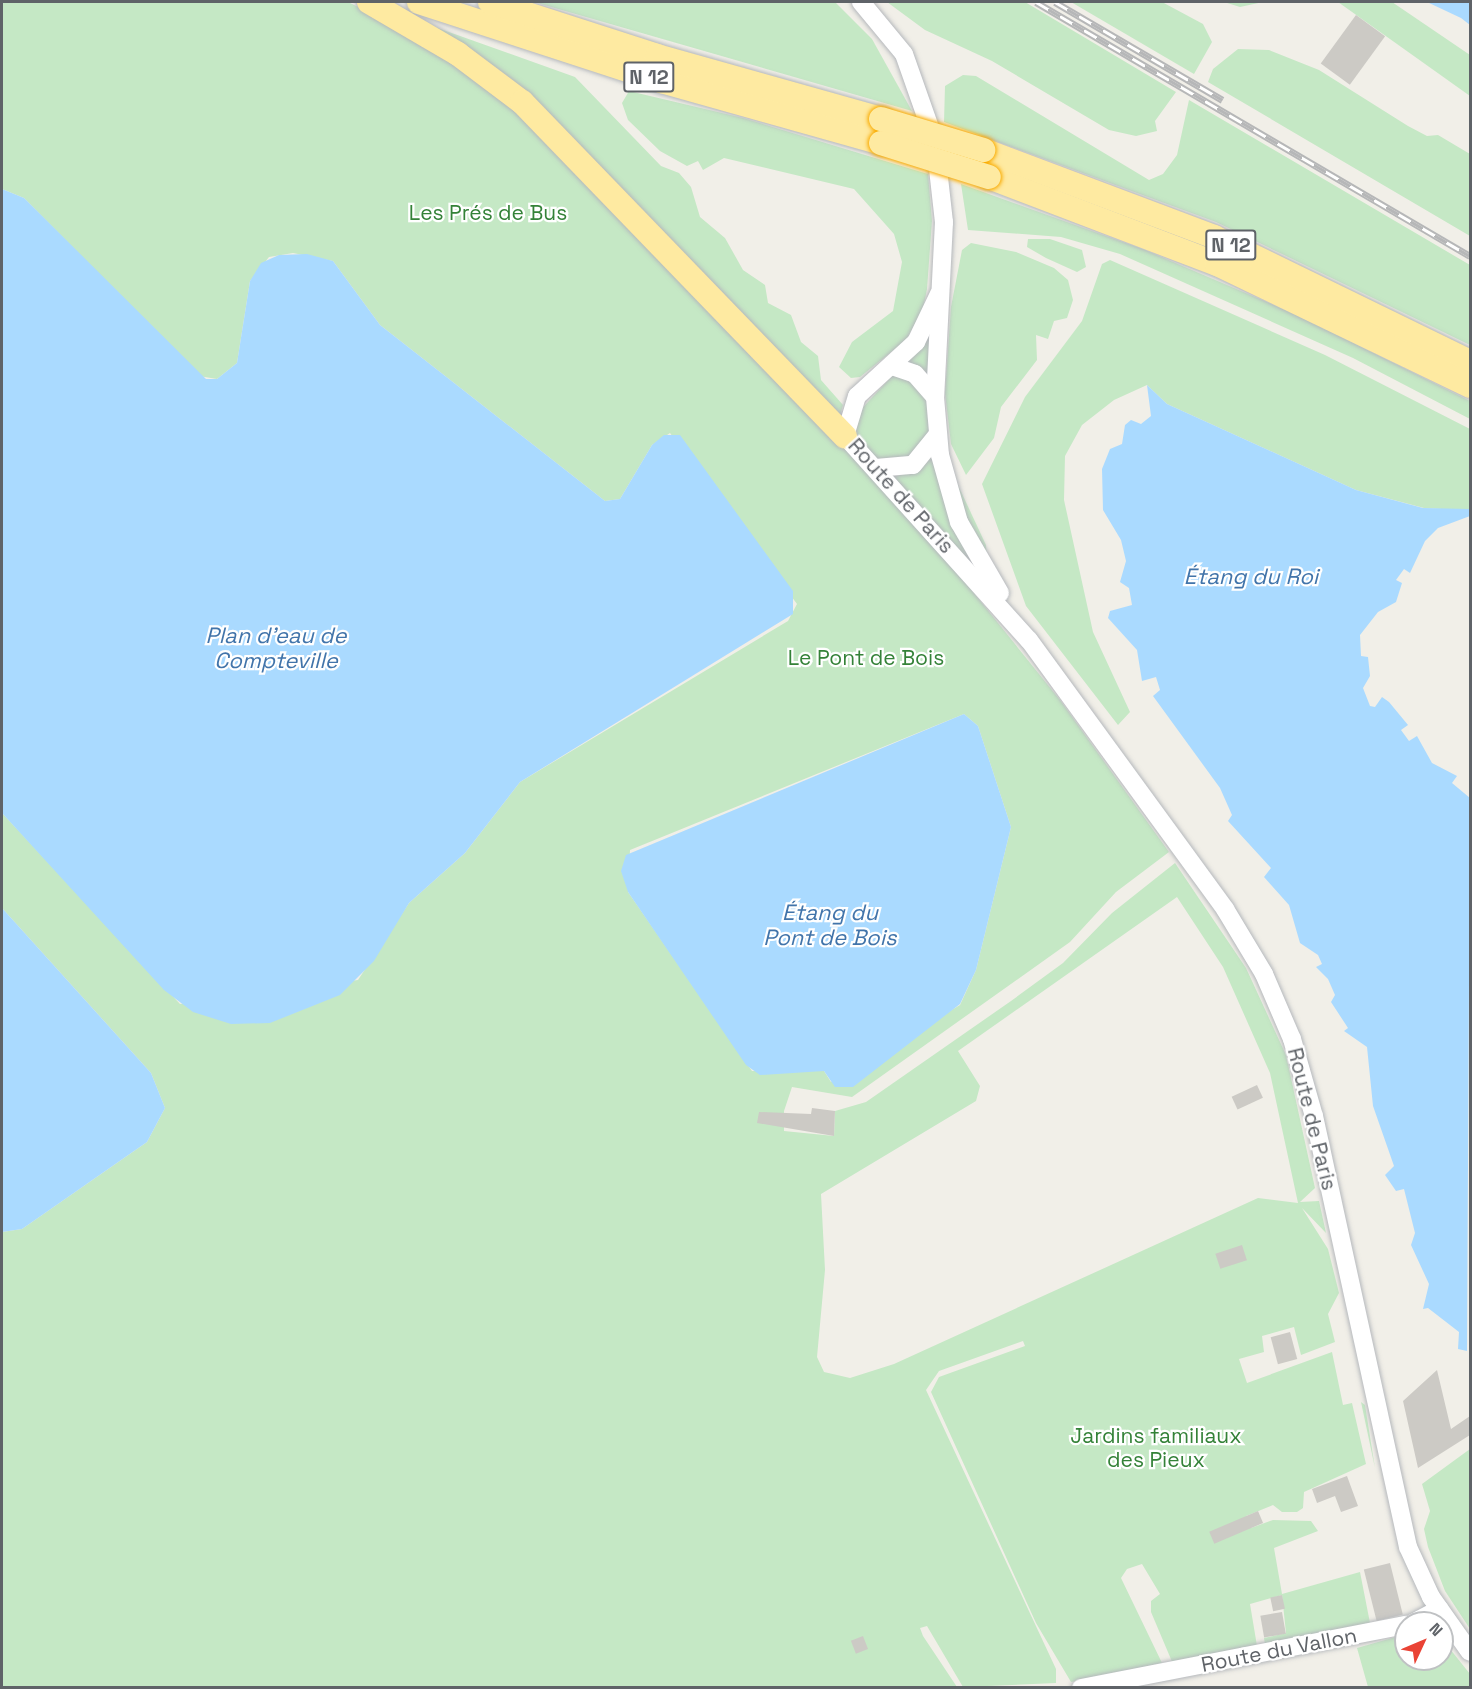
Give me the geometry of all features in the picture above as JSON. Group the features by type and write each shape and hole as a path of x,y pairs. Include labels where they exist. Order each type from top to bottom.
{"highway":[{"path":"369,2 458,54 522,102 845,436"},
{"name":"N 12","path":"419,2 661,81 881,143 989,177 1217,264 1470,386"},
{"name":"N 12","path":"490,2 657,56 880,118 983,150 1224,242 1470,362"}],"street":[{"path":"861,2 904,54 931,126 944,200 939,294"},
{"name":"Route de Paris","path":"939,294 921,335 892,366 857,396 845,436 1029,640"},
{"name":"Route de Paris","path":"939,294 935,397 937,435 962,529 1029,640 1225,909 1281,1011 1314,1116 1402,1527 1438,1609 1470,1652"},
{"path":"892,366 915,374 935,397"},
{"path":"876,468 913,465 937,435"},
{"path":"1434,1611 1438,1609"},
{"name":"Route du Vallon","path":"1081,1688 1394,1627"}],"green space":[{"path":"2,2 348,2 399,27 507,102 919,525 1060,700 1169,852 1116,892 1070,942 852,1097 792,1087 784,1111 784,1131 834,1136 835,1111 866,1102 1011,1001 1063,963 1112,913 1175,863 1246,968 1286,1055 1315,1188 1300,1202 1319,1201 1326,1233 1302,1208 1328,1249 1339,1293 1328,1314 1335,1342 1301,1355 1294,1327 1262,1336 1264,1352 1239,1359 1247,1383 1332,1352 1343,1405 1352,1403 1366,1464 1304,1492 1303,1508 1297,1512 1282,1512 1273,1505 1246,1516 1251,1528 1273,1520 1311,1521 1318,1531 1274,1548 1282,1594 1360,1572 1370,1623 1265,1645 1264,1638 1286,1633 1282,1595 1250,1604 1257,1646 1173,1664 1151,1612 1151,1601 1160,1594 1142,1564 1127,1569 1121,1578 1162,1663 1071,1682 1036,1623 931,1392 939,1377 1025,1346 1023,1341 939,1371 926,1390 1056,1669 1056,1683 963,1687 927,1626 920,1628 923,1636 957,1687 2,1687 2,1232 22,1229 147,1142 165,1108 151,1073 2,908 2,813 180,1004 358,980 409,903 465,853 520,782 788,621 797,604 670,433 652,445 620,499 605,501 380,325 333,261 293,253 269,257 250,281 237,363 217,379 199,376 24,198 2,189","holes":["964,714 978,726 1011,827 976,970 960,1005 831,1082 824,1071 752,1071 628,892 630,850","1177,897 1223,967 1270,1073 1298,1203 1258,1198 894,1364 850,1378 824,1372 817,1357 825,1270 821,1194 976,1101 980,1086 958,1051"]},
{"path":"534,2 835,2 872,39 912,111"},
{"path":"887,2 1025,2 1176,92 1155,121 1157,131 1136,136 1109,130 992,61 925,30"},
{"path":"1071,2 1162,2 1203,24 1212,42 1194,74"},
{"path":"1224,2 1263,2 1240,7"},
{"path":"1338,2 1392,2 1470,55 1470,96"},
{"path":"432,26 575,77 661,166 679,173 691,187 700,217 725,238 743,270 765,285 768,303 791,315 801,342 818,356 821,380 843,405 840,415"},
{"path":"1238,49 1269,50 1319,70 1408,126 1427,136 1438,135 1470,154 1470,236 1208,82 1213,69"},
{"path":"963,75 976,76 1149,180 1163,174 1177,155 1189,100 1470,265 1470,345 1216,222 944,122 945,86"},
{"path":"629,91 743,118 928,174 932,221 927,289 923,309 906,340 860,377 851,378 839,367 852,342 893,311 902,262 894,234 854,189 724,158 703,170 698,161 687,166 660,151 628,120 622,103"},
{"path":"961,184 1145,250 1297,315 1470,401 1470,419 1353,358 1120,254 1061,237 968,230"},
{"path":"1028,239 1050,239 1082,250 1086,267 1077,272 1046,258 1027,247"},
{"path":"971,243 1016,252 1054,268 1068,280 1073,300 1067,318 1054,321 1048,339 1036,335 1037,360 1001,407 994,438 966,475 951,444 945,393 951,307 962,250"},
{"path":"1110,260 1325,355 1470,429 1470,509 1459,510 1424,508 1356,490 1167,404 1147,385 1114,400 1082,425 1065,456 1064,500 1093,632 1130,712 1118,725 1026,606 982,484 1025,397 1082,321 1102,264"},
{"path":"930,330 930,380 905,362"},
{"path":"892,376 910,378 926,398 929,430 914,456 877,460 856,439 855,416"},
{"path":"932,457 970,556 969,563 893,477 917,471"},
{"path":"957,483 986,545 987,559 959,502"},
{"path":"1361,1402 1365,1405 1375,1468"},
{"path":"1470,1449 1470,1629 1445,1591 1428,1547 1424,1529 1430,1511 1422,1484"},
{"path":"1394,1637 1394,1671 1454,1671 1454,1654 1470,1674 1470,1687 1368,1687 1357,1648"}],"water":[{"path":"1427,2 1470,2 1470,25 1461,18"},
{"name":"Plan d'eau de Compteville","path":"2,189 24,198 206,379 217,379 237,363 250,281 261,263 279,255 307,254 333,261 380,325 605,501 620,499 652,445 664,435 680,435 793,591 793,614 520,782 465,853 409,903 374,961 340,995 270,1023 231,1024 193,1012 164,990 2,813"},
{"name":"Étang du Roi","path":"1147,385 1167,404 1356,490 1423,508 1470,509 1470,516 1438,528 1425,541 1410,573 1404,569 1396,580 1402,583 1396,602 1378,612 1360,635 1361,656 1368,657 1370,676 1363,688 1370,706 1375,707 1382,697 1389,702 1408,725 1401,730 1409,741 1417,736 1432,763 1457,776 1452,783 1470,798 1467,1351 1458,1349 1459,1332 1428,1308 1423,1309 1429,1284 1411,1245 1415,1233 1404,1189 1396,1191 1385,1175 1394,1166 1373,1106 1367,1047 1344,1031 1348,1028 1331,1002 1335,995 1328,979 1316,967 1322,964 1318,955 1300,943 1289,905 1264,877 1271,868 1228,821 1232,815 1220,788 1153,696 1160,690 1156,677 1142,681 1137,650 1108,618 1110,611 1132,605 1129,588 1120,582 1126,561 1121,540 1103,510 1102,469 1110,449 1122,444 1125,425 1131,420 1141,424 1151,416"},
{"name":"Étang du Pont de Bois","path":"964,714 978,726 1011,827 976,970 960,1004 853,1087 835,1087 824,1071 760,1075 746,1065 628,892 621,871 626,855"},
{"path":"2,908 151,1073 165,1108 147,1142 22,1229 2,1232"}],"building":[{"path":"1356,15 1385,36 1350,85 1321,64"},
{"path":"1257,1085 1263,1098 1238,1110 1232,1097"},
{"path":"812,1108 835,1111 834,1136 757,1123 759,1112 811,1114"},
{"path":"1242,1245 1247,1260 1220,1269 1215,1254"},
{"path":"1290,1332 1297,1359 1278,1364 1271,1337"},
{"path":"1437,1370 1451,1429 1470,1416 1470,1435 1418,1468 1403,1401"},
{"path":"1347,1476 1358,1506 1341,1512 1335,1496 1317,1503 1312,1489"},
{"path":"1258,1511 1263,1523 1214,1544 1209,1532"},
{"path":"1390,1563 1402,1611 1394,1611 1394,1617 1377,1621 1364,1570"},
{"path":"1282,1595 1285,1609 1273,1611 1270,1597"},
{"path":"1282,1612 1286,1634 1264,1637 1260,1616"},
{"path":"863,1636 868,1649 856,1654 851,1641"}],"railway":[{"path":"1036,2 1470,256"},
{"path":"1055,2 1223,100"}],"park label":[{"name":"Les Prés de Bus","path":"488,213"},
{"name":"Le Pont de Bois","path":"866,658"},
{"name":"Jardins familiaux des Pieux","path":"1156,1448"}]}
